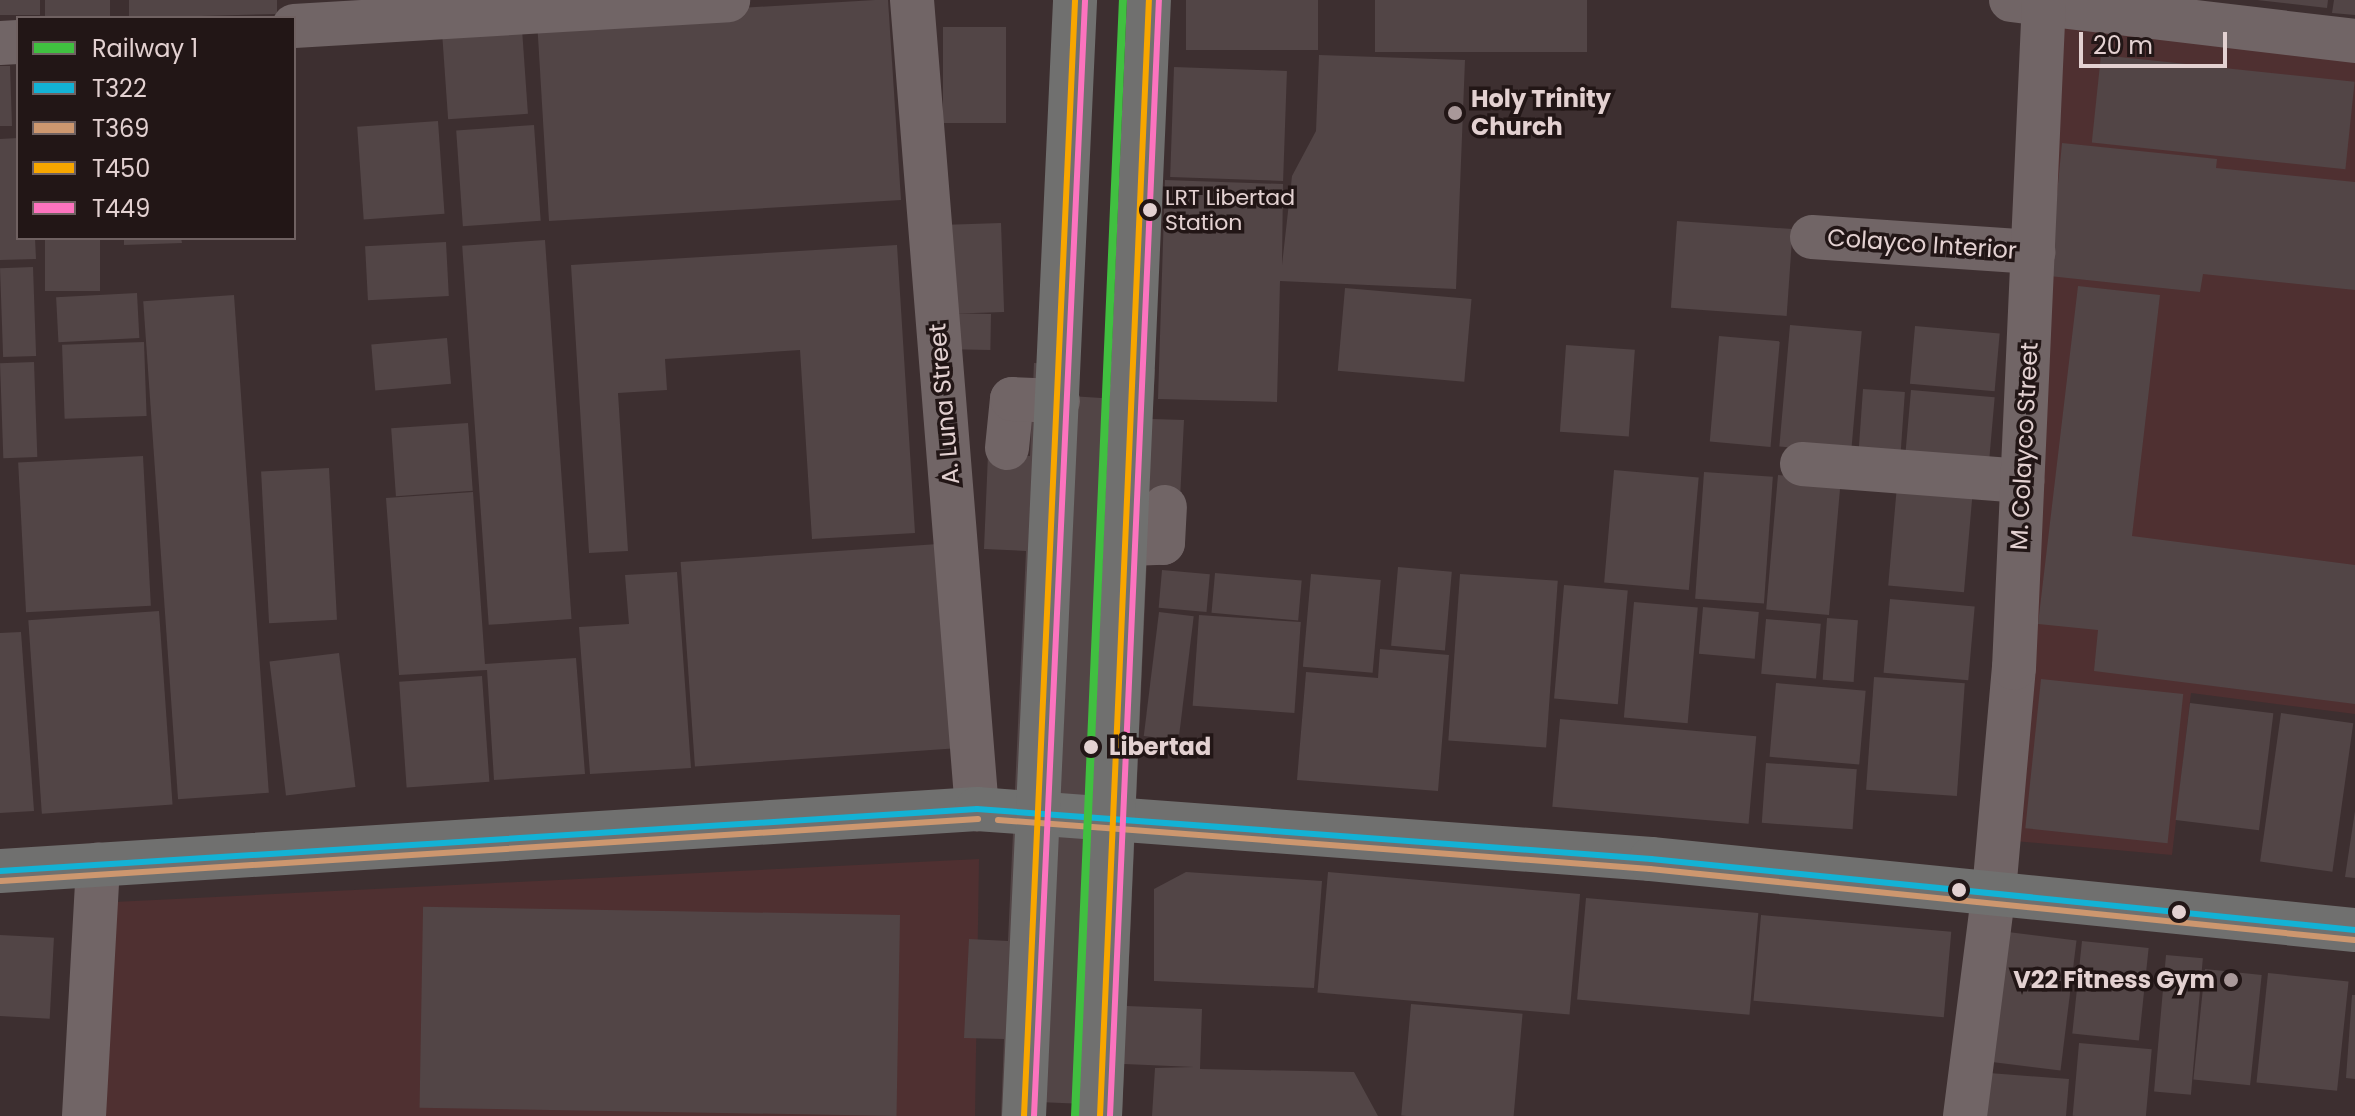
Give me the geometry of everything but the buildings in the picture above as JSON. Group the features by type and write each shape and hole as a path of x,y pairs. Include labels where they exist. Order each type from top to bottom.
{"main road":[{"path":"1024,1116 1075,0"},
{"path":"1100,1116 1128,544 1149,0"},
{"path":"0,871 977,809 1116,817 1994,891 2355,930"}],"street":[{"path":"296,26 728,0"},
{"name":"A. Luna Street","path":"912,0 977,809"},
{"path":"2033,1 2355,41"},
{"name":"M. Colayco Street","path":"1965,1116 1994,891 2014,668 2033,252 2033,1"},
{"name":"Colayco Interior","path":"1812,237 2033,252"},
{"path":"1007,448 1012,399 1058,401"},
{"path":"1802,464 2022,481"},
{"path":"1128,544 1163,543 1165,507"},
{"path":"84,1116 98,864"}],"shaded area":[{"path":"2057,21 2355,56 2355,714 2191,693 2172,855 2015,841"},
{"path":"979,859 975,1116 86,1116 94,903"}],"rail line":[{"name":"1","path":"1075,1116 1123,0"}],"transit line":[{"name":"T450","path":"1024,1116 1075,0"},
{"name":"T449","path":"1034,1116 1085,0"},
{"name":"T450","path":"1100,1116 1149,0"},
{"name":"T449","path":"1110,1116 1159,0"},
{"name":"T322","path":"0,871 977,809 1651,859 2355,930"},
{"name":"T369","path":"1,881 978,819"},
{"name":"T369","path":"998,820 1650,869 2354,940"}],"place":[{"name":"Holy Trinity Church","path":"1455,113"},
{"name":"LRT Libertad Station","path":"1150,210"},
{"name":"Libertad","path":"1091,747"},
{"name":"V22 Fitness Gym","path":"2231,980"}]}
